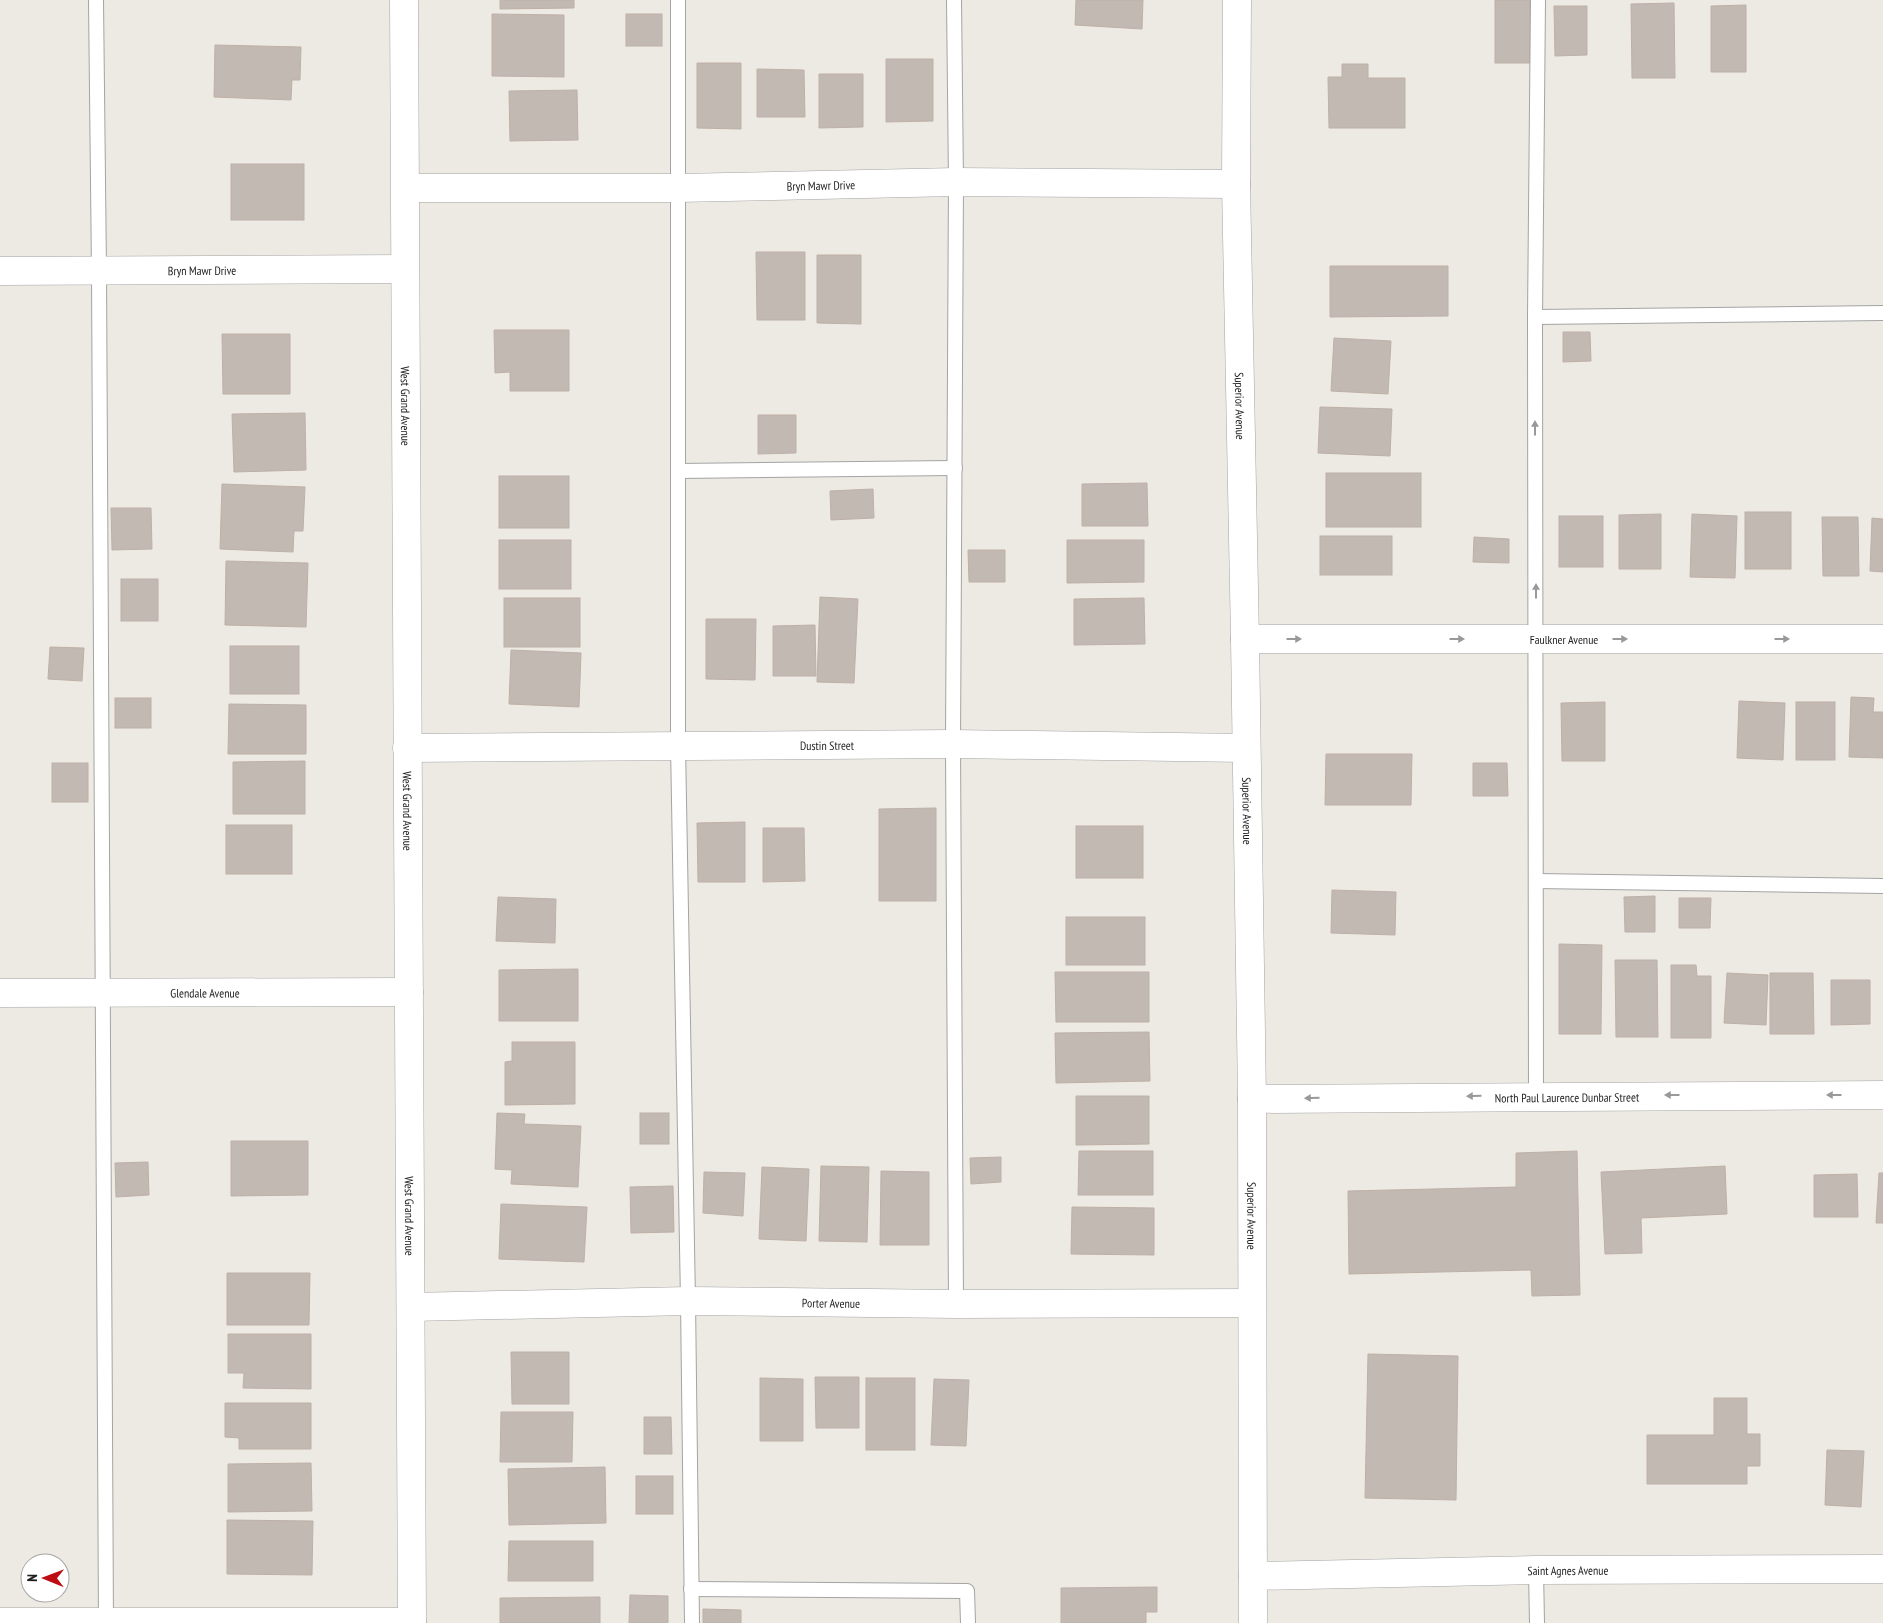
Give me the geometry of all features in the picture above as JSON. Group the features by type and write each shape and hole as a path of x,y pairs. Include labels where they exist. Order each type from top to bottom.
{"street":[{"name":"West Grand Avenue","path":"404,0 412,1623"},
{"name":"Superior Avenue","path":"1238,0 1236,184 1252,1098 1253,1623"},
{"name":"Bryn Mawr Drive","path":"406,188 678,188 956,182 1236,184"},
{"name":"Bryn Mawr Drive","path":"0,271 406,270"},
{"name":"Faulkner Avenue","path":"1245,639 1883,638"},
{"name":"Dustin Street","path":"408,748 953,744 1246,748"},
{"name":"Glendale Avenue","path":"0,993 410,992"},
{"name":"North Paul Laurence Dunbar Street","path":"1252,1098 1883,1094"},
{"name":"Porter Avenue","path":"411,1307 688,1301 956,1304 1252,1303"},
{"name":"Saint Agnes Avenue","path":"1253,1576 1536,1570 1883,1570"},
{"path":"0,1622 412,1623"}],"lane":[{"path":"96,0 106,1623"},
{"path":"678,0 678,745 692,1623"},
{"path":"954,0 956,182 953,744 956,1304"},
{"path":"1536,1096 1535,318 1538,0"},
{"path":"1535,318 1883,314"},
{"path":"678,471 955,468"},
{"path":"1536,881 1883,886"},
{"path":"1536,1570 1537,1623"},
{"path":"692,1589 967,1591 968,1623"}],"building":[{"path":"500,0 574,0 574,8 500,9"},
{"path":"1076,0 1143,0 1142,29 1075,25"},
{"path":"1495,0 1530,0 1530,63 1495,63"},
{"path":"1674,3 1675,78 1632,78 1631,4"},
{"path":"1746,5 1746,72 1711,72 1711,6"},
{"path":"1554,6 1587,6 1587,55 1555,56"},
{"path":"492,14 564,15 564,77 492,76"},
{"path":"626,14 662,14 662,46 626,46"},
{"path":"215,45 301,47 300,80 292,80 291,100 214,97"},
{"path":"886,59 933,59 933,121 886,122"},
{"path":"697,63 741,63 741,129 697,128"},
{"path":"1342,64 1368,64 1368,78 1405,78 1405,128 1329,128 1328,77 1342,77"},
{"path":"757,69 804,70 805,117 757,117"},
{"path":"819,74 863,74 863,127 819,128"},
{"path":"577,90 578,140 510,141 509,91"},
{"path":"231,164 304,164 304,220 231,220"},
{"path":"756,252 805,252 805,320 757,320"},
{"path":"817,255 861,255 861,324 817,323"},
{"path":"1330,266 1448,266 1448,316 1330,317"},
{"path":"494,330 569,330 569,391 510,391 510,372 495,373"},
{"path":"1563,332 1590,332 1591,361 1563,362"},
{"path":"222,334 290,334 290,394 223,394"},
{"path":"1334,338 1391,341 1388,394 1331,391"},
{"path":"1320,407 1392,409 1390,456 1318,453"},
{"path":"305,413 306,470 234,472 232,414"},
{"path":"758,415 796,415 796,453 758,454"},
{"path":"1326,473 1421,473 1421,527 1326,527"},
{"path":"499,476 569,476 569,528 499,528"},
{"path":"1147,483 1148,526 1082,526 1082,484"},
{"path":"222,484 305,487 303,531 294,531 293,552 220,549"},
{"path":"873,489 874,518 831,520 830,491"},
{"path":"111,508 151,508 152,549 112,550"},
{"path":"1745,512 1791,512 1791,569 1745,569"},
{"path":"1661,514 1661,569 1619,569 1619,515"},
{"path":"1692,514 1737,516 1735,578 1690,577"},
{"path":"1559,516 1603,516 1603,567 1559,567"},
{"path":"1822,517 1858,517 1859,576 1823,576"},
{"path":"1872,518 1883,519 1883,572 1870,571"},
{"path":"1320,536 1392,536 1392,575 1320,575"},
{"path":"1474,537 1509,539 1509,563 1473,562"},
{"path":"499,540 571,540 571,589 499,589"},
{"path":"1067,540 1144,540 1144,582 1067,583"},
{"path":"968,550 1005,550 1005,582 969,582"},
{"path":"226,561 308,563 306,627 225,625"},
{"path":"121,579 158,579 158,621 121,621"},
{"path":"820,597 858,599 854,683 817,682"},
{"path":"504,598 580,598 580,647 504,647"},
{"path":"1144,598 1145,644 1074,645 1074,599"},
{"path":"706,619 756,619 755,680 706,679"},
{"path":"815,625 816,676 773,676 773,626"},
{"path":"230,646 299,646 299,694 230,694"},
{"path":"50,647 84,648 82,681 48,679"},
{"path":"511,650 581,653 579,707 509,704"},
{"path":"1851,697 1874,698 1873,712 1883,712 1883,758 1849,757"},
{"path":"115,698 151,698 151,728 115,728"},
{"path":"1739,701 1785,703 1783,760 1737,758"},
{"path":"1605,702 1605,761 1562,761 1561,703"},
{"path":"1796,702 1835,702 1835,760 1796,760"},
{"path":"229,704 306,705 306,754 228,754"},
{"path":"1326,754 1412,754 1411,805 1325,805"},
{"path":"305,761 305,814 233,814 233,762"},
{"path":"52,763 88,763 88,802 52,802"},
{"path":"1473,763 1507,763 1508,796 1473,796"},
{"path":"936,808 936,901 879,901 879,809"},
{"path":"745,822 745,882 698,882 697,823"},
{"path":"226,825 292,825 292,874 226,874"},
{"path":"1076,826 1143,826 1143,878 1076,878"},
{"path":"763,828 804,828 805,881 763,882"},
{"path":"1332,890 1396,892 1395,935 1331,933"},
{"path":"1655,896 1655,932 1625,932 1624,897"},
{"path":"498,897 556,899 555,943 496,941"},
{"path":"1679,898 1711,898 1710,928 1679,928"},
{"path":"1066,917 1145,917 1145,965 1066,965"},
{"path":"1559,944 1602,945 1601,1034 1559,1034"},
{"path":"1615,960 1657,960 1658,1037 1616,1037"},
{"path":"1671,965 1696,965 1697,976 1711,976 1711,1038 1671,1038"},
{"path":"578,969 578,1021 499,1021 499,970"},
{"path":"1055,972 1149,972 1149,1022 1056,1022"},
{"path":"1727,973 1768,975 1766,1025 1724,1023"},
{"path":"1770,973 1813,973 1814,1034 1770,1034"},
{"path":"1831,980 1870,980 1870,1024 1831,1025"},
{"path":"1149,1032 1150,1081 1056,1083 1055,1033"},
{"path":"512,1042 575,1042 575,1104 505,1105 505,1062 512,1061"},
{"path":"1076,1096 1149,1096 1149,1144 1076,1145"},
{"path":"497,1113 525,1114 524,1124 581,1126 578,1187 511,1184 512,1170 495,1169"},
{"path":"640,1113 669,1113 669,1144 640,1144"},
{"path":"231,1141 308,1141 308,1195 231,1196"},
{"path":"1079,1151 1153,1151 1153,1195 1078,1195"},
{"path":"1577,1151 1580,1295 1532,1296 1531,1270 1349,1274 1348,1191 1516,1187 1516,1153"},
{"path":"1001,1157 1001,1182 971,1184 970,1158"},
{"path":"148,1162 149,1195 116,1197 115,1163"},
{"path":"821,1166 869,1167 867,1242 819,1241"},
{"path":"1725,1166 1727,1214 1641,1218 1642,1253 1605,1254 1601,1172"},
{"path":"762,1167 809,1169 806,1241 759,1239"},
{"path":"881,1171 929,1172 929,1245 880,1245"},
{"path":"704,1172 745,1173 743,1216 703,1213"},
{"path":"1879,1173 1883,1173 1883,1223 1876,1223"},
{"path":"1857,1174 1858,1217 1814,1217 1814,1175"},
{"path":"673,1186 674,1232 631,1233 630,1187"},
{"path":"501,1204 587,1207 584,1262 499,1259"},
{"path":"1072,1207 1154,1208 1154,1255 1071,1254"},
{"path":"227,1273 310,1273 309,1325 227,1325"},
{"path":"228,1334 311,1334 311,1389 243,1388 244,1373 228,1373"},
{"path":"511,1352 569,1352 569,1404 512,1404"},
{"path":"1368,1354 1458,1356 1456,1500 1365,1498"},
{"path":"815,1377 859,1377 859,1428 816,1428"},
{"path":"760,1378 803,1379 803,1441 760,1441"},
{"path":"866,1378 915,1378 915,1450 866,1450"},
{"path":"934,1379 969,1380 966,1446 931,1445"},
{"path":"1714,1398 1747,1398 1747,1434 1760,1434 1760,1466 1747,1466 1747,1484 1647,1484 1647,1435 1714,1435"},
{"path":"225,1403 311,1403 311,1449 239,1449 239,1438 225,1437"},
{"path":"501,1412 573,1412 572,1462 500,1462"},
{"path":"644,1417 671,1417 672,1454 644,1454"},
{"path":"1827,1450 1864,1451 1861,1507 1825,1505"},
{"path":"311,1463 312,1511 228,1512 228,1464"},
{"path":"605,1467 606,1523 509,1525 508,1469"},
{"path":"636,1476 673,1476 673,1514 636,1514"},
{"path":"227,1520 313,1521 312,1575 227,1574"},
{"path":"509,1541 593,1541 593,1581 508,1581"},
{"path":"1157,1587 1157,1612 1146,1612 1146,1623 1061,1623 1061,1588"},
{"path":"630,1595 668,1596 668,1623 629,1623"},
{"path":"600,1597 600,1623 500,1623 500,1598"},
{"path":"703,1609 741,1610 741,1623 703,1623"}]}
